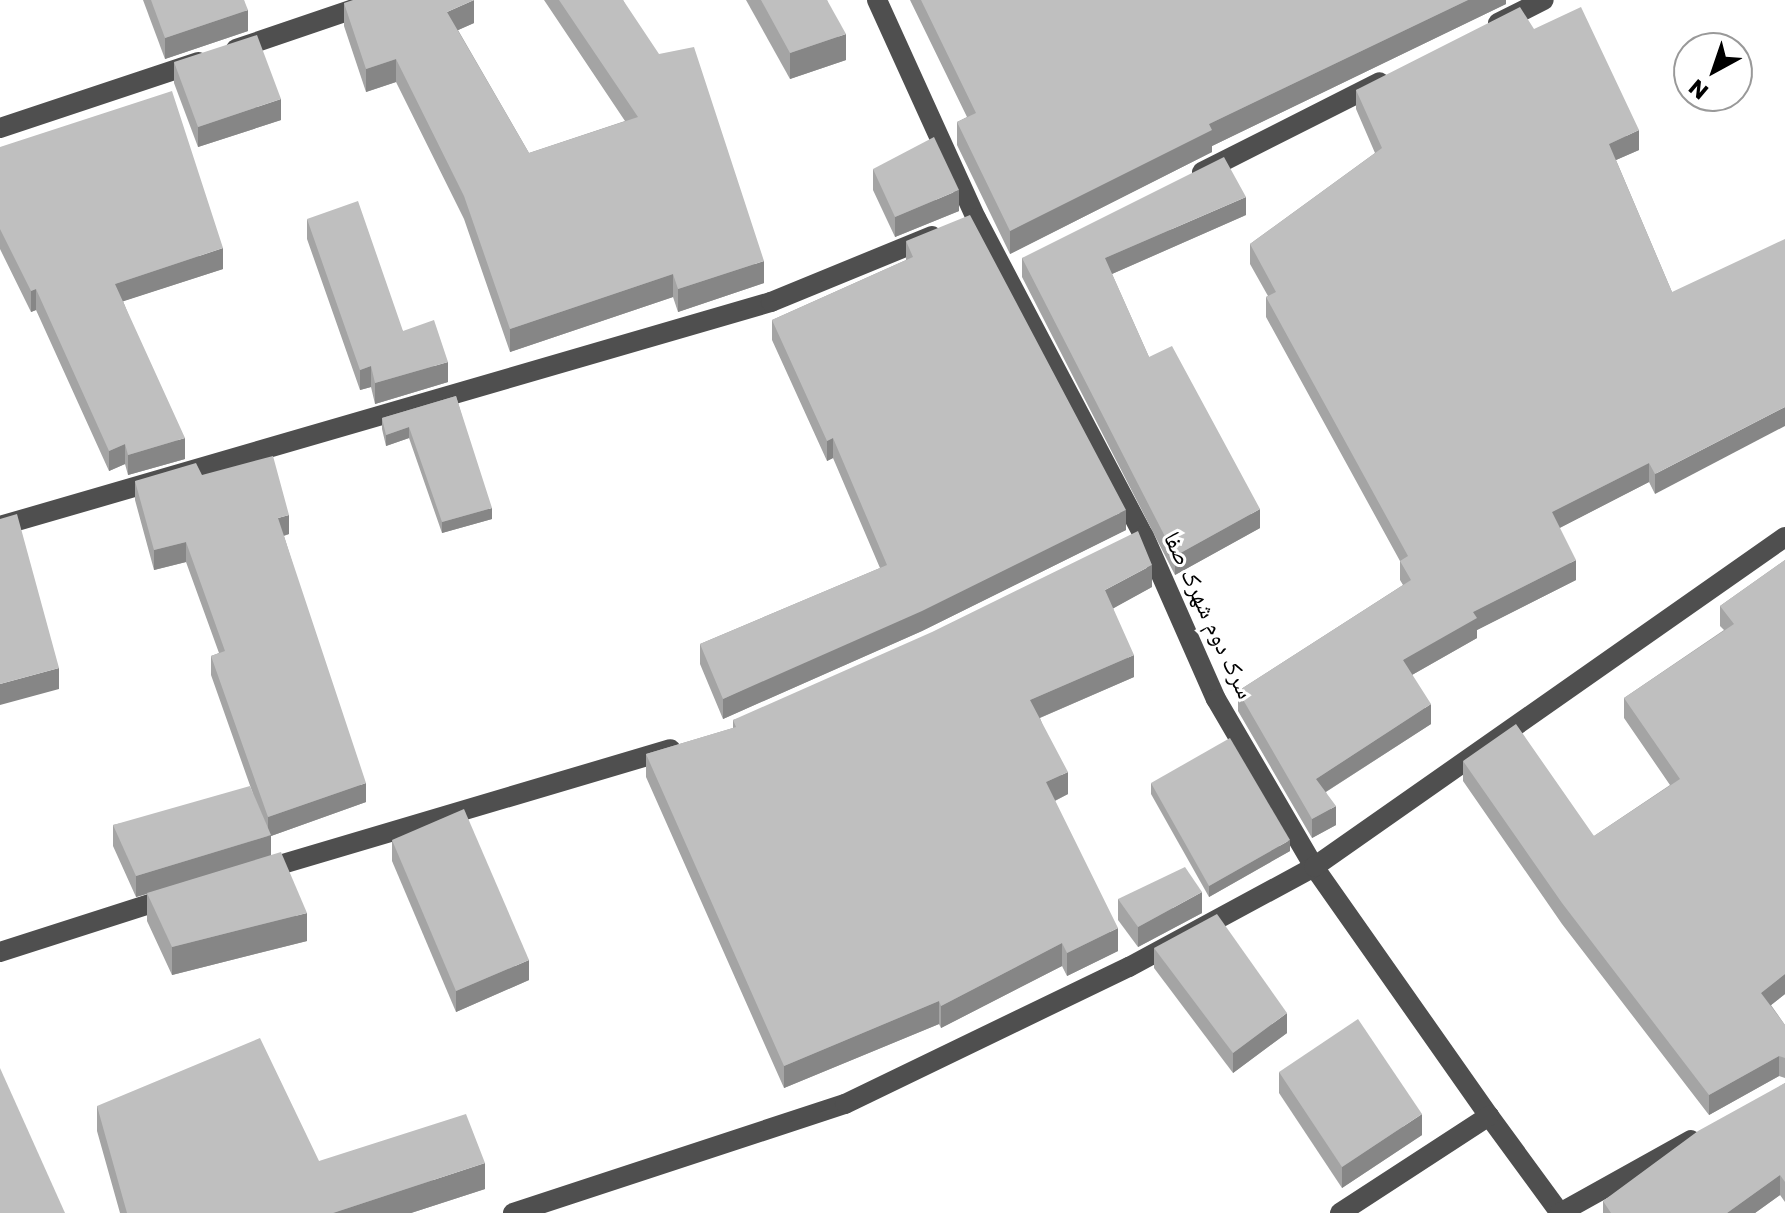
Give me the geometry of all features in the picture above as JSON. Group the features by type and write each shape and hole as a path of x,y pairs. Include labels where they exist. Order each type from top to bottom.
{"street":[{"path":"0,128 380,0"},
{"name":"سرک دوم شهرک صفا","path":"877,0 961,224 1012,267 1137,539 1216,699 1314,867 1560,1213"},
{"path":"1473,36 1544,0"},
{"path":"1189,178 1402,71"},
{"path":"0,526 771,302 961,224"},
{"path":"513,1213 845,1104 1129,967 1314,867 1785,537"},
{"path":"240,877 684,744"},
{"path":"0,952 194,890"},
{"path":"1340,1213 1489,1116"},
{"path":"1560,1213 1705,1132"}],"building":[{"path":"151,0 244,0 248,10 165,38"},
{"path":"353,0 474,0 447,12 529,153 638,117 559,0 623,0 659,54 694,47 764,261 678,289 673,274 510,329 464,196 396,59 366,69 344,3"},
{"path":"761,0 827,0 846,34 790,53"},
{"path":"921,0 1468,0 1209,124 1212,130 1010,231 957,122 976,113"},
{"path":"1520,7 1534,29 1581,7 1639,130 1609,144 1672,292 1785,239 1785,407 1655,474 1649,463 1552,512 1576,560 1473,612 1477,618 1403,660 1431,704 1316,779 1336,806 1312,819 1238,691 1411,580 1400,561 1408,556 1266,297 1276,292 1250,244 1382,148 1356,90"},
{"path":"257,35 281,99 198,127 174,62"},
{"path":"172,91 223,248 115,284 185,438 128,455 125,444 109,451 36,289 31,291 0,229 0,147"},
{"path":"934,137 959,190 895,217 873,169"},
{"path":"1224,157 1246,197 1105,258 1149,357 1172,346 1260,509 1175,556 1022,258"},
{"path":"358,201 403,331 434,320 448,362 375,383 371,366 360,370 307,219"},
{"path":"970,215 1126,510 922,611 723,699 700,644 887,565 833,438 827,441 772,320 913,257 906,241"},
{"path":"456,396 492,508 442,522 409,427 386,435 382,418"},
{"path":"273,456 289,515 278,518 366,783 268,817 211,656 225,651 186,542 154,550 135,481 196,463 202,475"},
{"path":"17,514 59,668 0,684 0,519"},
{"path":"1138,531 1152,565 1105,590 1134,655 1030,700 1068,772 1046,782 1118,928 1067,953 1062,943 941,1006 939,1001 784,1066 646,754 736,727 733,720 932,632"},
{"path":"1785,560 1785,974 1761,993 1785,1025 1785,1058 1779,1056 1709,1095 1562,903 1463,761 1516,724 1594,836 1680,779 1624,698 1734,624 1720,606"},
{"path":"1230,738 1290,840 1209,886 1151,783"},
{"path":"250,786 271,835 136,876 113,825"},
{"path":"464,809 529,960 456,991 392,840"},
{"path":"281,852 307,913 172,947 147,893"},
{"path":"1185,867 1202,892 1138,927 1118,899"},
{"path":"1217,914 1287,1013 1233,1053 1154,948"},
{"path":"1358,1019 1422,1114 1342,1167 1279,1072"},
{"path":"260,1038 319,1161 466,1114 485,1163 333,1213 127,1213 97,1106"},
{"path":"0,1068 65,1213 0,1213"},
{"path":"1785,1083 1785,1182 1780,1175 1727,1213 1611,1213 1603,1201 1698,1131"}]}
